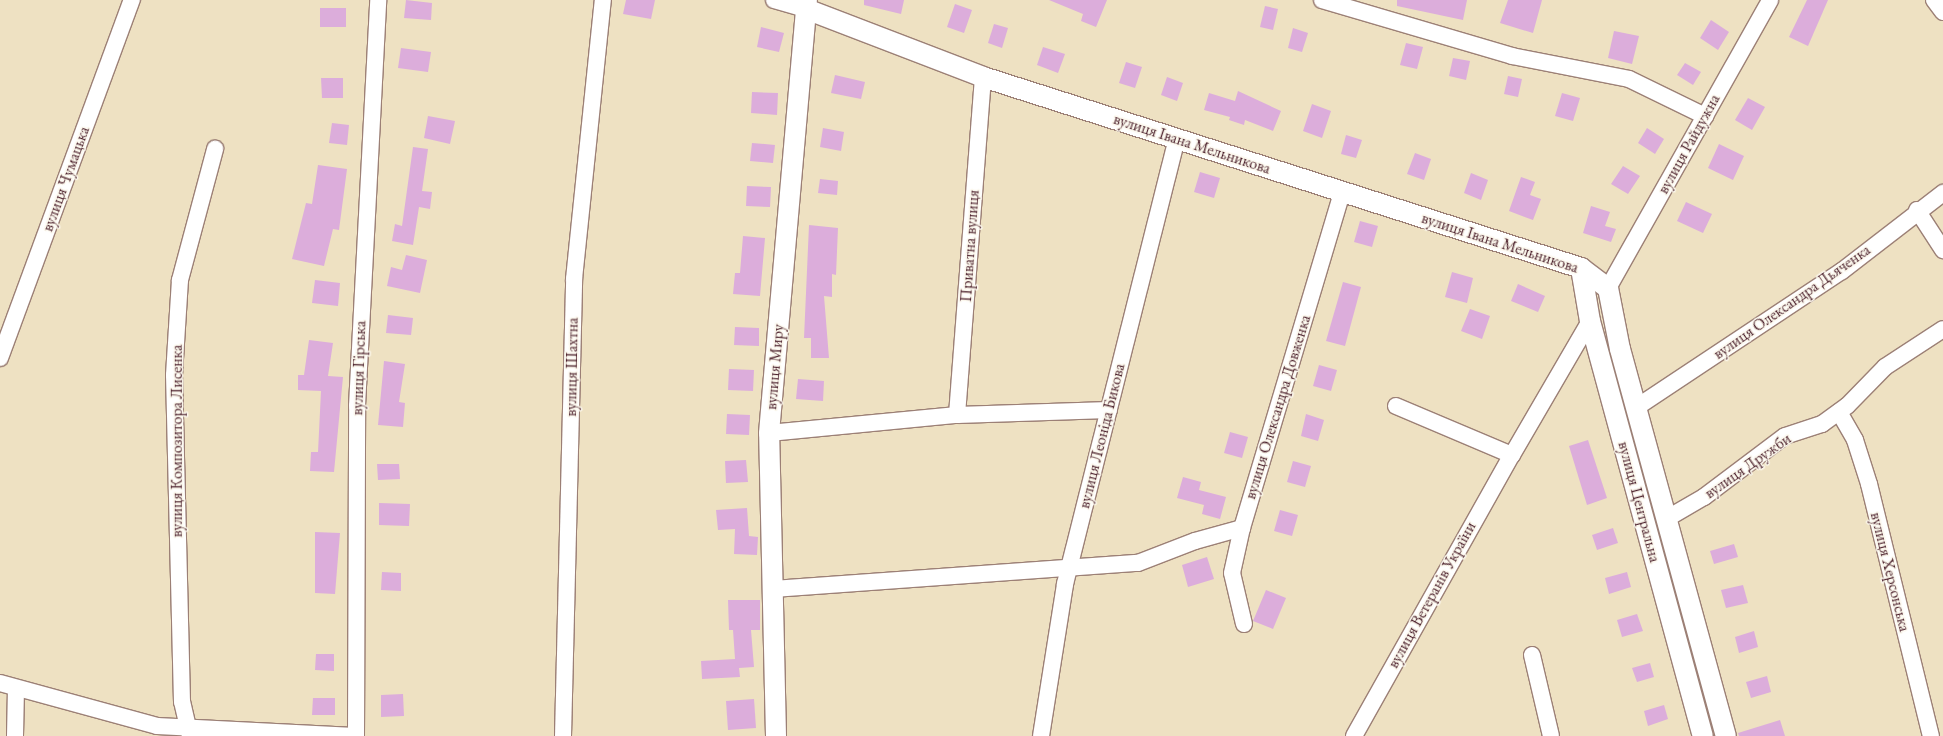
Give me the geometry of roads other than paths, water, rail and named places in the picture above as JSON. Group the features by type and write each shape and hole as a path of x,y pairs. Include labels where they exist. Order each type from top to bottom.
{"street":[{"name":"вулиця Чумацька","path":"0,358 132,0"},
{"name":"вулиця Гірська","path":"356,736 357,406 378,0"},
{"name":"вулиця Шахтна","path":"563,736 574,280 603,0"},
{"name":"вулиця Івана Мельникова","path":"774,0 807,5 983,77 1581,268 1608,288"},
{"path":"1322,0 1512,56 1629,79 1705,116"},
{"name":"вулиця Райдужна","path":"1608,288 1770,0"},
{"path":"1934,0 1943,12"},
{"name":"вулиця Миру","path":"776,736 769,433 807,5"},
{"name":"Приватна вулиця","path":"957,415 983,77"},
{"name":"вулиця Леоніда Бикова","path":"1041,736 1069,571 1176,139"},
{"name":"вулиця Композитора Лисенка","path":"190,733 182,702 174,375 180,280 215,149"},
{"name":"вулиця Олександра Довженка","path":"1244,624 1232,573 1242,528 1342,192"},
{"name":"вулиця Олександра Дьяченка","path":"1637,407 1842,271 1918,210 1943,193"},
{"path":"1918,210 1943,250"},
{"name":"вулиця Центральна","path":"1581,268 1590,321 1703,736"},
{"path":"1590,321 1608,288"},
{"name":"вулиця Центральна","path":"1608,288 1620,349 1726,736"},
{"name":"вулиця Ветеранів України","path":"1354,736 1512,455 1590,321"},
{"name":"вулиця Дружби","path":"1666,519 1704,497 1785,436 1822,424 1839,412 1885,367 1943,329"},
{"path":"1396,406 1512,455"},
{"path":"769,433 957,415 1109,410"},
{"name":"вулиця Херсонська","path":"1839,412 1855,440 1868,484 1932,736"},
{"path":"772,589 1069,571 1138,563 1195,541 1242,528"},
{"path":"1532,655 1551,736"},
{"path":"0,683 157,726 190,733 356,736"},
{"path":"15,736 16,688"}]}
